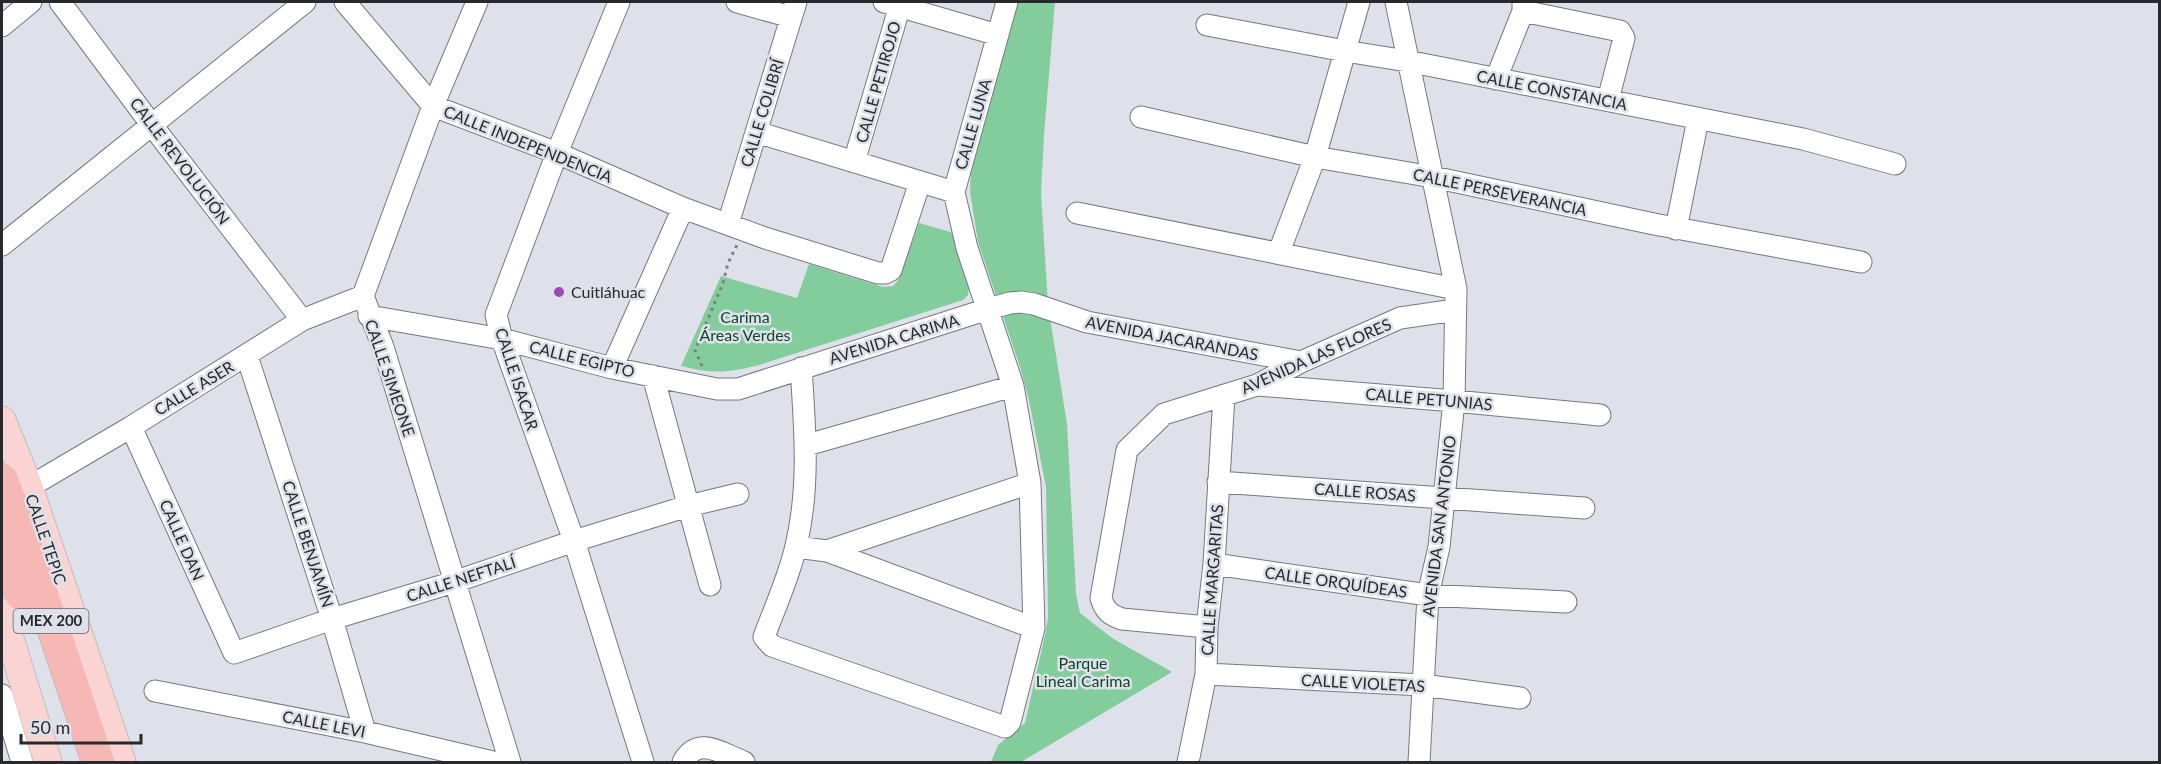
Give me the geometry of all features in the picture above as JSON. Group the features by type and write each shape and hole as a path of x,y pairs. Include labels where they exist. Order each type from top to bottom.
{"highway":[{"name":"MEX 200","path":"15,484 20,528 98,762"},
{"name":"MEX 200","path":"2,545 18,585 76,762"}],"main road":[{"name":"CALLE TEPIC","path":"2,420 15,484 122,762"},
{"path":"2,612 48,762"}],"street":[{"path":"2,26 31,2"},
{"name":"CALLE REVOLUCIÓN","path":"60,2 302,320"},
{"path":"2,245 305,2"},
{"name":"CALLE INDEPENDENCIA","path":"345,2 433,106 557,153 683,208 867,270 885,273 891,270 920,182"},
{"path":"366,306 433,106 477,2"},
{"name":"CALLE ISACAR","path":"619,2 557,153 496,315 502,339 574,541 644,762"},
{"path":"738,2 794,9"},
{"name":"CALLE LUNA","path":"796,547 765,637 772,646 1005,728 1010,722 1034,628 1030,483 1013,386 968,248 954,192 1007,2"},
{"path":"1279,252 1315,157 1359,2"},
{"name":"AVENIDA SAN ANTONIO","path":"1396,2 1456,300 1454,401 1439,547 1428,595 1419,762"},
{"path":"895,3 998,35"},
{"name":"CALLE PETIROJO","path":"854,162 895,3"},
{"path":"1496,79 1523,6 1620,31 1624,38 1608,100"},
{"name":"CALLE COLIBRÍ","path":"736,227 756,132 794,9"},
{"name":"CALLE CONSTANCIA","path":"1207,24 1803,139 1895,164"},
{"name":"CALLE PERSEVERANCIA","path":"1141,117 1315,157 1433,177 1676,229 1861,262"},
{"path":"1676,229 1698,119"},
{"path":"756,132 954,192"},
{"path":"612,368 683,208"},
{"path":"1077,213 1279,252 1456,300"},
{"name":"AVENIDA LAS FLORES","path":"1207,627 1122,619 1111,615 1104,608 1101,598 1127,450 1164,414 1257,385 1400,318 1456,300"},
{"name":"AVENIDA JACARANDAS","path":"988,309 1021,302 1088,322 1301,363"},
{"name":"CALLE ASER","path":"15,484 131,427 302,320 366,306"},
{"name":"CALLE EGIPTO","path":"366,306 612,368 702,386"},
{"name":"CALLE SIMEONE","path":"366,306 383,347 510,762"},
{"name":"AVENIDA CARIMA","path":"702,386 738,389 988,309"},
{"name":"CALLE BENJAMÍN","path":"247,356 332,619 365,732"},
{"path":"801,368 807,445 804,497 796,547 827,551 1034,628"},
{"path":"653,376 710,585"},
{"name":"CALLE PETUNIAS","path":"1257,385 1600,416"},
{"path":"807,445 1013,386"},
{"name":"CALLE MARGARITAS","path":"1188,762 1206,674 1207,627 1214,564 1224,395"},
{"name":"CALLE DAN","path":"131,427 234,653"},
{"name":"CALLE ROSAS","path":"1218,482 1584,508"},
{"path":"827,551 1030,483"},
{"name":"CALLE NEFTALÍ","path":"234,653 574,541 688,506 738,494"},
{"name":"CALLE ORQUÍDEAS","path":"1214,564 1428,595 1566,602"},
{"name":"CALLE VIOLETAS","path":"1206,674 1423,685 1520,698"},
{"name":"CALLE LEVI","path":"155,691 365,732 493,762"},
{"path":"2,695 22,762"},
{"path":"690,755 705,747 744,762"}],"path":[{"path":"702,386 705,371 698,362 695,350 723,283 736,227"}],"green space":[{"name":"Parque Lineal Carima","path":"1016,2 1055,2 1041,193 1048,305 1067,424 1076,594 1080,613 1112,638 1172,672 1021,762 991,762 998,745 1025,723 1048,618 1046,487 1029,400 978,242 970,192 971,170"},
{"name":"Carima Áreas Verdes","path":"919,223 954,233 969,288 968,295 963,300 748,368 711,371 681,366 721,276 797,298 809,264 883,287 893,286 899,279"}],"place":[{"name":"Cuitláhuac","path":"559,292"}]}
